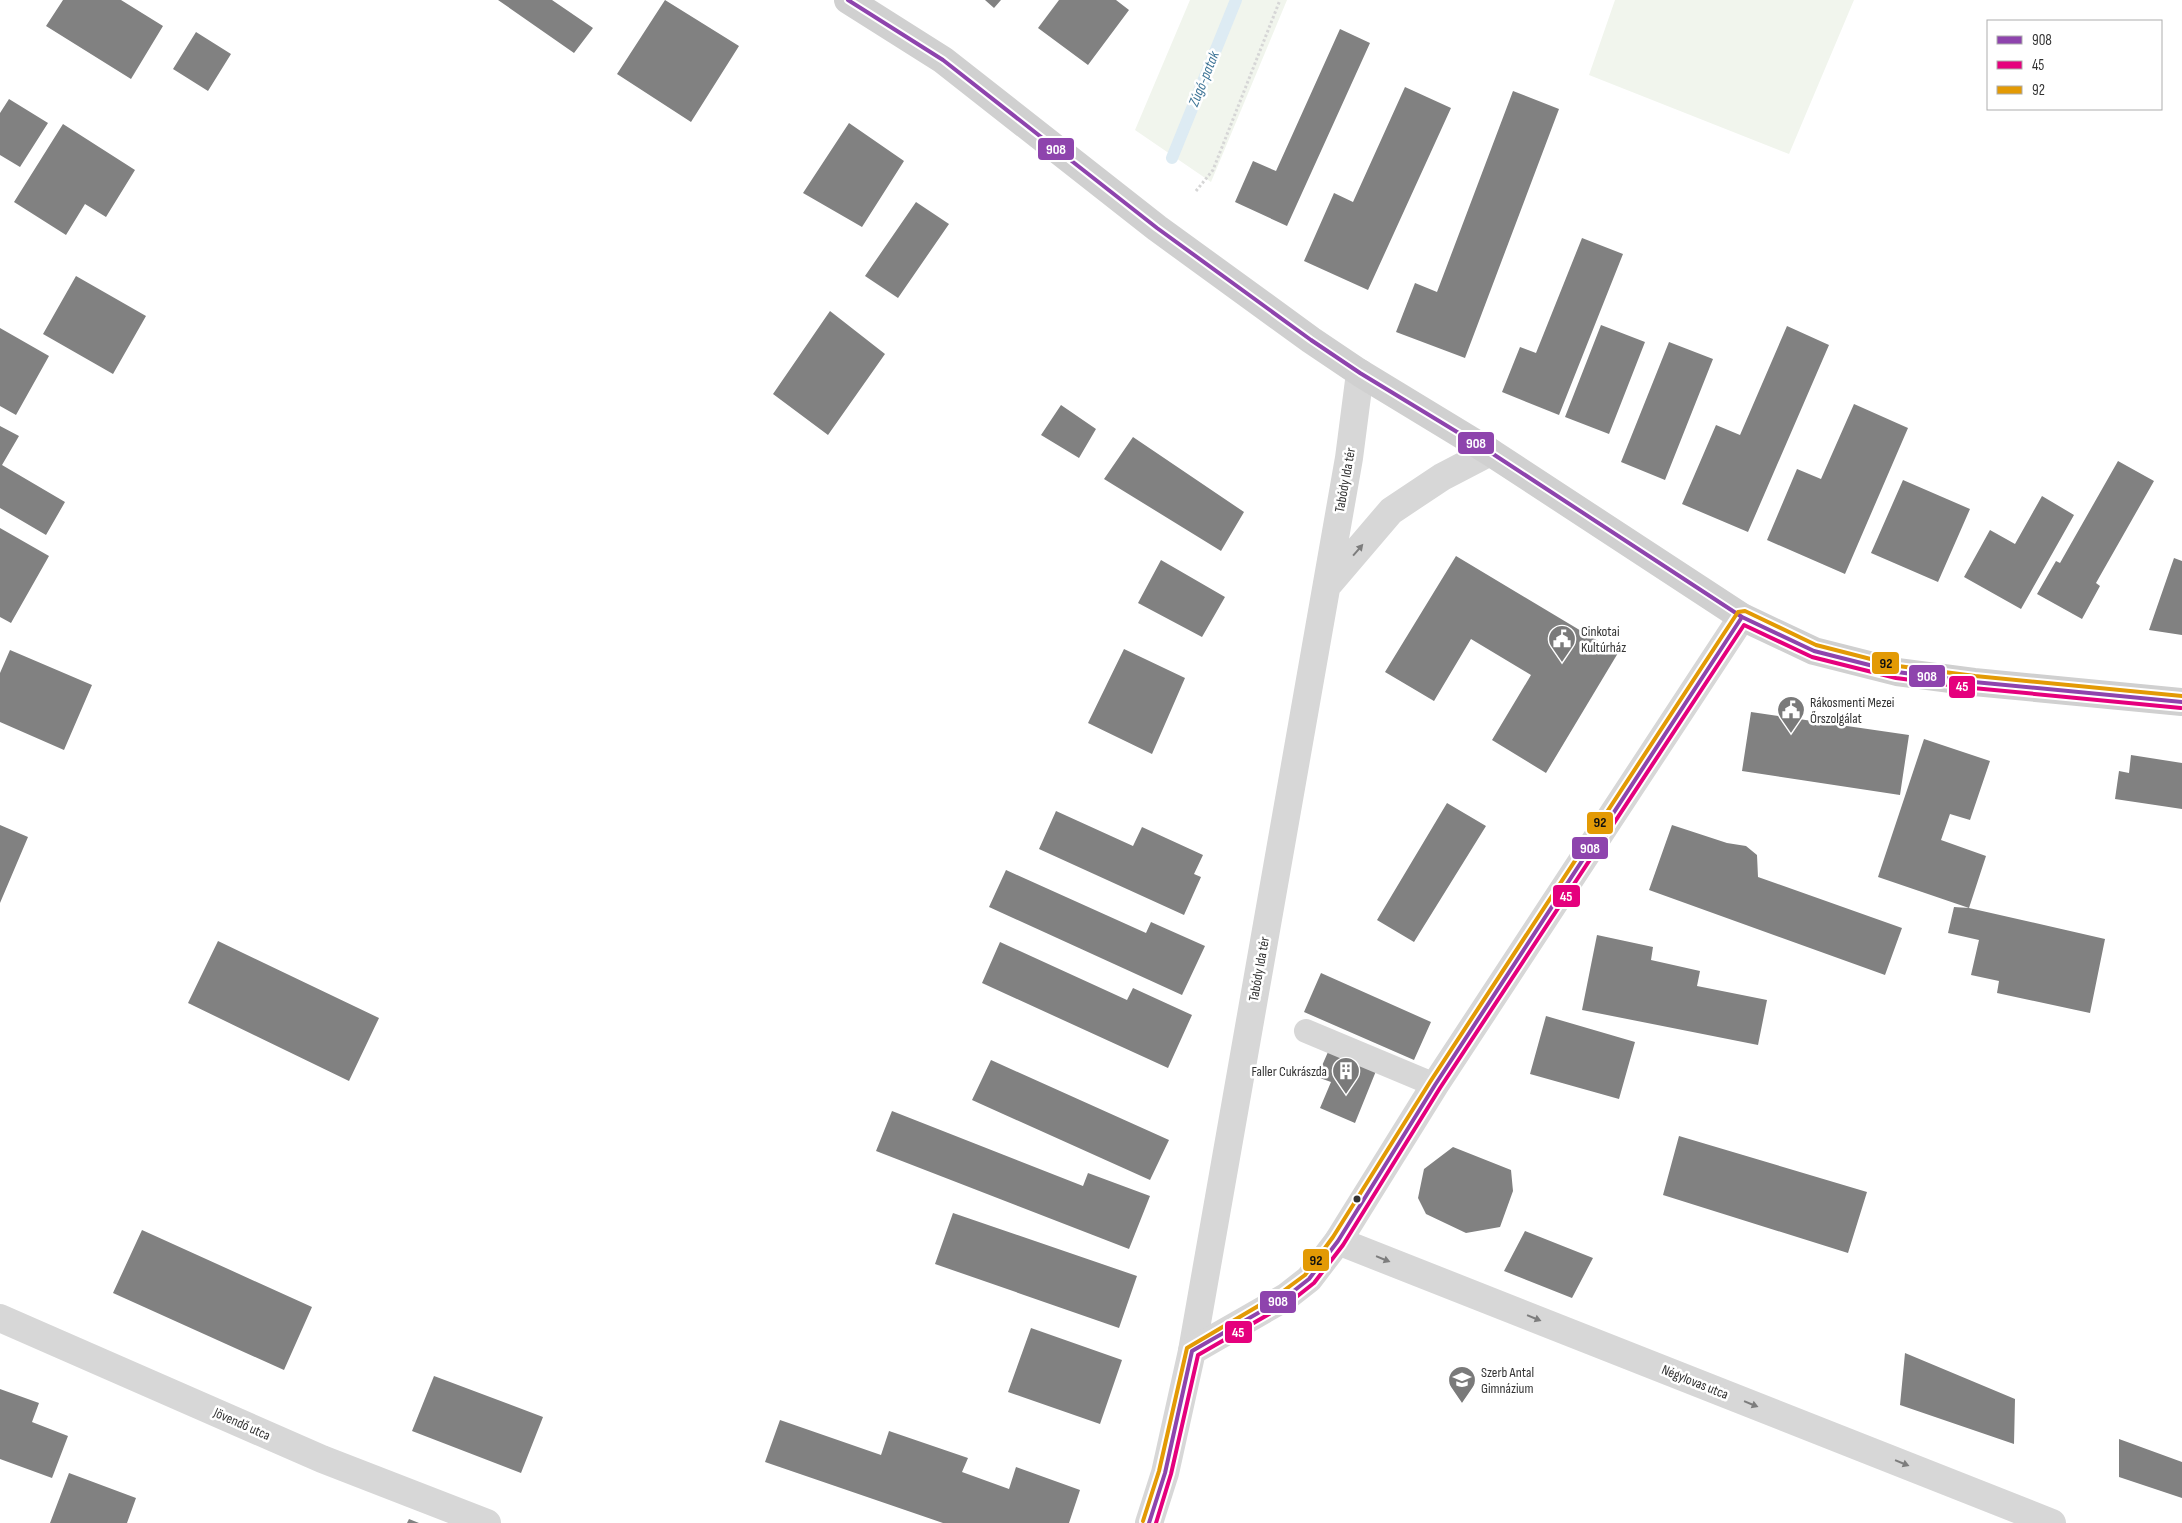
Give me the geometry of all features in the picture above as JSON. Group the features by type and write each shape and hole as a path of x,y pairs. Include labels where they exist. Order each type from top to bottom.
{"main road":[{"path":"848,0 943,60 1157,228 1246,295 1360,373 1490,452 1742,617 1814,651 1896,672 1974,682 2182,702"}],"street":[{"name":"Tabódy Ida tér","path":"1148,1523 1165,1473 1192,1351 1349,458 1360,373"},
{"path":"1326,587 1392,511 1442,476 1490,452"},
{"path":"1192,1351 1286,1297 1309,1279 1338,1241 1435,1085 1742,617"},
{"name":"Négylovas utca","path":"1338,1241 2052,1523"},
{"name":"Jövendő utca","path":"0,1318 322,1459 487,1523"}],"lane":[{"path":"1306,1031 1435,1085"}],"path":[{"path":"1196,191 1213,170 1280,0"}],"shaded area":[{"path":"1190,0 1287,0 1211,182 1135,130"},
{"path":"1615,0 1854,0 1789,154 1589,75"}],"building":[{"path":"63,0 121,0 163,26 131,79 46,26"},
{"path":"498,0 552,0 593,28 574,53"},
{"path":"665,0 739,46 691,122 617,74"},
{"path":"985,0 1001,0 994,8"},
{"path":"1059,0 1116,0 1129,10 1088,65 1038,28"},
{"path":"1340,29 1370,43 1287,226 1235,202 1253,161 1276,171"},
{"path":"196,32 231,54 208,91 173,69"},
{"path":"1405,87 1451,108 1368,290 1304,261 1334,193 1353,202"},
{"path":"1513,91 1559,109 1465,358 1396,332 1415,283 1437,292"},
{"path":"9,99 48,123 20,167 0,155 0,113"},
{"path":"849,123 904,161 862,227 803,193"},
{"path":"63,124 135,170 106,217 85,204 66,235 14,202"},
{"path":"916,202 949,224 898,298 865,276"},
{"path":"1582,238 1623,254 1559,415 1502,392 1520,347 1536,353"},
{"path":"76,276 146,316 113,374 43,334"},
{"path":"830,311 885,354 828,435 773,394"},
{"path":"1601,325 1645,342 1609,434 1565,417"},
{"path":"1787,326 1829,345 1748,532 1682,504 1716,425 1740,435"},
{"path":"0,328 49,356 16,415 0,406"},
{"path":"1669,342 1713,359 1665,480 1621,462"},
{"path":"1854,404 1908,428 1845,574 1767,540 1797,469 1821,479"},
{"path":"1061,405 1096,429 1079,458 1041,435"},
{"path":"0,426 19,436 2,465 65,502 46,535 0,508"},
{"path":"1133,437 1244,512 1221,551 1104,479"},
{"path":"2118,461 2154,481 2096,583 2100,586 2082,619 2037,594 2056,561 2060,563"},
{"path":"1903,480 1970,509 1938,582 1871,553"},
{"path":"2042,496 2074,515 2021,609 1964,577 1990,530 2015,544"},
{"path":"0,528 49,556 11,623 0,617"},
{"name":"Cinkotai Kultúrház","path":"1456,556 1618,653 1546,773 1492,740 1531,675 1471,639 1434,701 1385,672"},
{"path":"2174,558 2182,561 2182,635 2149,630"},
{"path":"1161,560 1225,597 1202,637 1138,603"},
{"path":"1124,649 1185,678 1152,754 1088,723"},
{"path":"10,650 92,685 64,750 0,722 0,673"},
{"path":"1751,712 1909,735 1900,795 1742,771"},
{"path":"1924,739 1990,761 1970,820 1950,814 1941,840 1986,856 1969,908 1878,877"},
{"path":"2131,755 2182,763 2182,809 2115,799 2119,771 2129,773"},
{"path":"1447,803 1486,826 1414,942 1377,920"},
{"path":"1056,811 1133,846 1142,827 1203,855 1194,874 1201,877 1184,915 1039,849"},
{"path":"0,825 28,837 0,903"},
{"path":"1672,825 1727,843 1746,846 1757,855 1758,877 1902,928 1885,975 1649,890"},
{"path":"1006,870 1146,933 1151,922 1205,946 1182,995 989,907"},
{"path":"1954,907 1969,908 2105,939 2090,1013 1997,993 1999,981 1971,975 1979,940 1948,933"},
{"path":"1597,935 1653,947 1651,960 1700,971 1697,986 1767,1000 1758,1045 1582,1010"},
{"path":"218,941 379,1018 349,1081 188,1003"},
{"path":"1000,942 1127,1000 1133,988 1192,1015 1168,1068 982,983"},
{"path":"1321,973 1431,1022 1414,1060 1304,1012"},
{"path":"1546,1016 1635,1042 1619,1099 1530,1074"},
{"name":"Faller Cukrászda","path":"1328,1052 1376,1071 1355,1123 1320,1108 1331,1082 1317,1077"},
{"path":"991,1060 1169,1140 1150,1180 972,1100"},
{"path":"892,1111 1083,1186 1088,1173 1150,1196 1129,1249 876,1151"},
{"path":"1679,1136 1867,1192 1848,1253 1663,1195"},
{"path":"1453,1147 1511,1170 1513,1191 1500,1227 1466,1233 1426,1214 1418,1198 1424,1169"},
{"path":"953,1213 1137,1276 1119,1328 935,1264"},
{"path":"142,1230 312,1307 284,1370 113,1293"},
{"path":"1525,1231 1593,1258 1572,1298 1504,1271"},
{"path":"1031,1328 1122,1360 1100,1424 1008,1392"},
{"path":"1905,1353 2015,1399 2014,1444 1900,1405"},
{"path":"434,1376 543,1417 521,1473 412,1431"},
{"path":"0,1389 39,1403 32,1422 68,1436 52,1478 0,1459"},
{"path":"780,1420 881,1455 889,1431 968,1458 962,1472 1009,1489 1016,1467 1080,1490 1069,1523 943,1523 765,1462"},
{"path":"2119,1439 2182,1462 2182,1498 2119,1477"},
{"path":"69,1473 136,1498 127,1523 50,1523"},
{"path":"409,1519 419,1523 407,1523"}],"waterway":[{"name":"Zúgó-patak","path":"1172,158 1236,0"}],"transit line":[{"name":"908","path":"848,0 943,60 1157,228 1311,340 1360,373 1490,452 1742,617 1814,651 1897,672 1974,682 2182,702"},
{"name":"92","path":"1143,1521 1159,1471 1187,1348 1282,1292 1305,1275 1333,1237 1430,1082 1738,612 1745,611 1816,645 1898,666 1975,676 2182,696"},
{"name":"908","path":"1149,1523 1165,1473 1192,1351 1286,1297 1309,1279 1338,1241 1435,1085 1742,617"},
{"name":"45","path":"1156,1523 1171,1474 1198,1355 1290,1302 1314,1283 1343,1245 1440,1088 1744,625 1812,657 1896,678 1973,688 2181,708"}],"place":[{"name":"Cinkotai Kultúrház","path":"1562,663"},
{"name":"Rákosmenti Mezei Őrszolgálat","path":"1791,734"},
{"name":"Faller Cukrászda","path":"1346,1095"},
{"name":"Szerb Antal Gimnázium","path":"1462,1404"}]}
